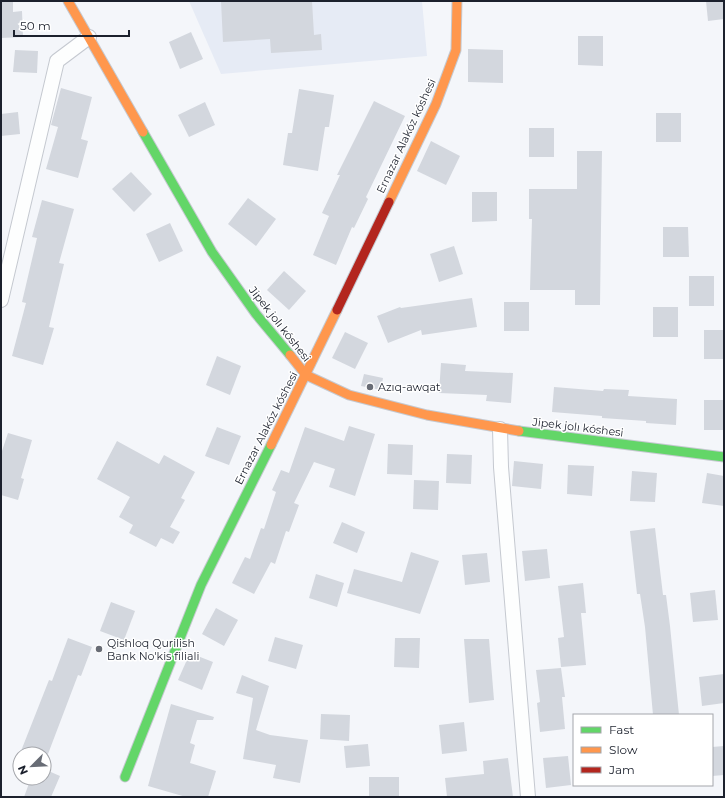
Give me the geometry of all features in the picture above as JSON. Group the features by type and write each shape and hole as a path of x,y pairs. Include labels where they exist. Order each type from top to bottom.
{"street":[{"name":"Jipek jolı kóshesi","path":"68,1 212,252 256,314 306,375 349,396 427,416 500,429 724,457"},
{"name":"Ernazar Alakóz kóshesi","path":"125,777 201,585 306,375 436,104 456,50 457,1"},
{"path":"1,300 57,61 89,37"},
{"path":"500,429 501,466 528,797"}],"shaded area":[{"path":"189,1 422,1 427,56 221,74"}],"building":[{"path":"1,1 13,1 13,12 22,11 23,37 1,38"},
{"path":"221,1 312,1 314,35 321,34 322,50 271,53 270,39 223,42"},
{"path":"706,1 724,1 724,19 708,21"},
{"path":"191,32 203,59 180,69 169,42"},
{"path":"578,36 603,36 603,66 578,65"},
{"path":"468,49 503,50 503,83 468,82"},
{"path":"15,50 38,51 37,73 13,72"},
{"path":"61,88 92,97 81,139 88,141 78,178 46,169 58,127 51,125"},
{"path":"299,89 334,95 329,127 325,127 318,171 283,165 288,133 292,133"},
{"path":"374,101 405,116 366,197 368,199 354,228 352,227 336,265 313,255 329,216 322,213 340,175 337,175"},
{"path":"205,102 215,125 189,137 178,115"},
{"path":"18,112 20,134 1,136 1,114"},
{"path":"656,113 681,113 681,142 656,142"},
{"path":"529,128 554,128 554,157 529,157"},
{"path":"431,141 460,156 446,185 417,171"},
{"path":"577,151 602,151 600,305 575,305 575,290 530,290 532,219 529,219 529,189 577,189"},
{"path":"131,172 152,194 134,212 112,189"},
{"path":"472,192 497,192 497,221 472,222"},
{"path":"248,198 276,219 256,246 228,224"},
{"path":"42,200 74,209 59,263 64,264 49,327 54,328 43,365 12,356 26,303 22,302 37,238 32,237"},
{"path":"170,223 183,251 159,262 146,234"},
{"path":"663,227 688,227 689,257 663,257"},
{"path":"454,246 463,274 439,282 430,254"},
{"path":"284,271 306,291 289,310 267,290"},
{"path":"689,276 714,276 714,306 689,306"},
{"path":"472,298 477,327 422,335 421,330 388,343 377,316 400,307"},
{"path":"504,302 529,302 529,331 504,331"},
{"path":"653,307 678,307 678,337 653,337"},
{"path":"704,330 724,330 724,359 704,359"},
{"path":"345,332 368,343 355,369 332,358"},
{"path":"217,356 241,366 230,395 206,385"},
{"path":"441,363 466,365 465,371 513,373 511,403 486,401 487,395 439,393"},
{"path":"364,374 383,378 381,390 361,386"},
{"path":"554,387 603,391 604,389 629,390 628,396 677,399 676,425 602,418 602,416 552,412"},
{"path":"704,400 724,400 724,430 704,430"},
{"path":"349,426 375,434 355,496 329,487 335,469 314,462 294,503 299,505 289,532 286,531 275,564 271,562 254,594 232,583 245,557 250,559 261,528 264,529 276,492 272,490 281,470 289,473 305,427 344,441"},
{"path":"217,427 241,436 229,465 205,456"},
{"path":"8,433 32,440 21,478 24,479 18,500 1,495 1,454"},
{"path":"117,441 159,464 164,455 195,472 181,498 185,500 170,527 180,532 173,544 161,538 156,547 129,533 133,525 119,517 130,497 97,479"},
{"path":"388,444 413,445 412,475 387,474"},
{"path":"447,454 472,455 471,484 446,483"},
{"path":"514,461 543,464 541,489 512,486"},
{"path":"568,465 594,466 592,496 567,494"},
{"path":"632,471 657,473 655,502 630,501"},
{"path":"707,473 724,476 724,506 702,503"},
{"path":"414,480 439,481 438,510 413,509"},
{"path":"342,522 365,532 357,553 333,543"},
{"path":"655,528 663,595 666,595 670,626 679,714 653,714 645,627 640,594 637,594 630,531"},
{"path":"547,549 550,578 525,581 522,551"},
{"path":"411,552 439,561 420,614 347,593 354,569 402,582"},
{"path":"487,553 490,582 465,585 462,555"},
{"path":"316,574 344,583 337,607 309,598"},
{"path":"583,583 586,613 581,613 586,665 561,667 558,638 564,637 558,586"},
{"path":"715,590 718,620 693,622 690,593"},
{"path":"111,602 135,611 124,640 100,631"},
{"path":"216,608 238,620 224,646 202,634"},
{"path":"275,637 303,645 296,669 268,661"},
{"path":"68,638 92,647 81,676 78,675 51,746 23,746 49,680 52,681"},
{"path":"395,638 420,638 419,668 394,667"},
{"path":"464,639 489,639 494,700 469,703"},
{"path":"190,653 213,662 202,690 178,680"},
{"path":"561,668 565,697 562,697 565,729 540,732 537,703 540,702 536,670"},
{"path":"724,674 724,703 702,706 699,677"},
{"path":"242,675 269,686 256,730 270,735 308,740 300,783 273,778 276,765 243,759 253,698 236,693"},
{"path":"171,704 214,717 213,720 197,720 190,743 195,745 190,763 216,771 208,797 186,797 148,786"},
{"path":"321,714 350,715 349,741 320,739"},
{"path":"464,722 467,751 442,754 439,725"},
{"path":"368,744 370,766 346,768 344,746"},
{"path":"724,746 724,775 713,776 713,747"},
{"path":"568,756 571,785 546,788 543,758"},
{"path":"508,758 513,797 447,797 445,778 484,774 483,761"},
{"path":"52,772 60,776 51,797 24,797 28,786 52,786"},
{"path":"369,777 399,777 399,797 369,797"}],"traffic: fast":[{"path":"143,132 212,252 256,314 290,355"},
{"path":"519,431 724,457"},
{"path":"125,777 201,585 271,445"}],"traffic: slow":[{"path":"68,1 143,132"},
{"path":"389,202 436,104 456,50 457,1"},
{"path":"271,445 337,310"},
{"path":"290,355 306,375 349,395 427,415 519,431"}],"traffic: jam":[{"path":"337,310 389,202"}],"place":[{"name":"Azıq-awqat","path":"370,387"},
{"name":"Qishloq Qurilish Bank No'kis filiali","path":"99,649"}]}
